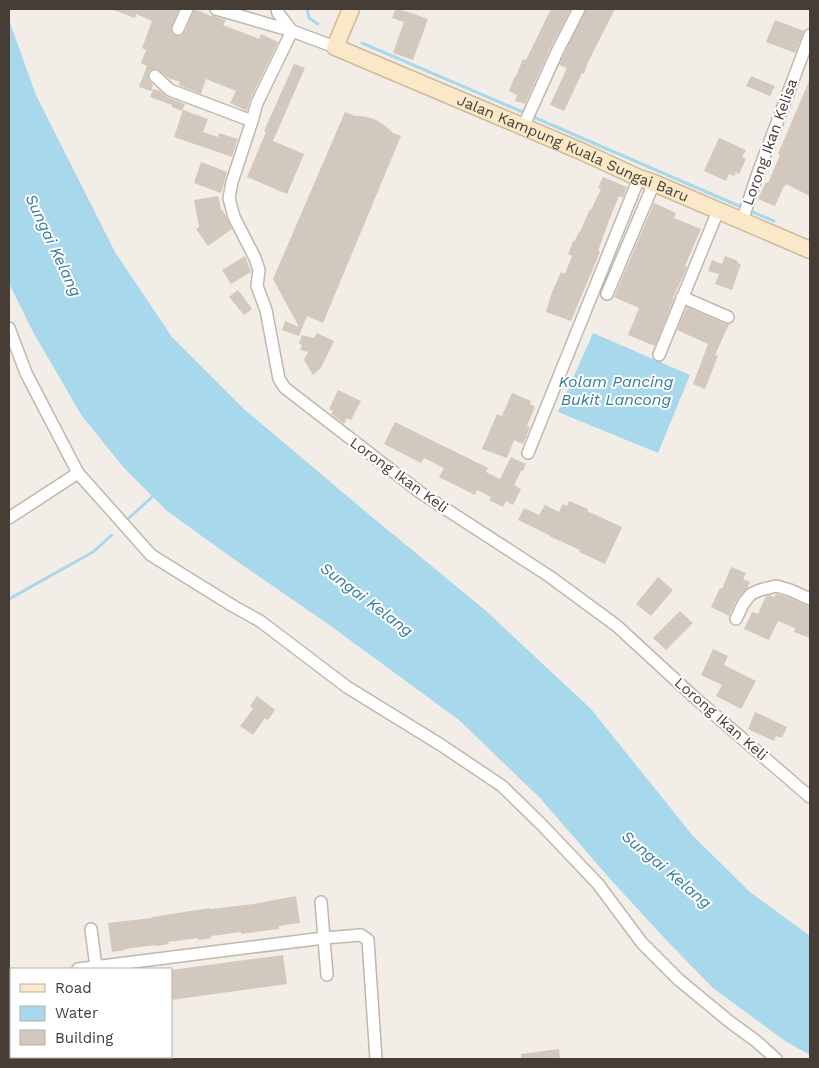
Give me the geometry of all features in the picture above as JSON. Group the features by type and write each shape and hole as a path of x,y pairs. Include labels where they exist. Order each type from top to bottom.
{"street":[{"path":"178,29 188,9"},
{"path":"216,9 292,31 335,47 352,9"},
{"path":"277,9 292,31"},
{"path":"526,119 579,9"},
{"name":"Lorong Ikan Keli","path":"292,31 257,103 232,182 229,198 234,217 255,258 259,270 257,286 266,310 279,379 285,388 421,493 548,576 617,626 694,697 810,797"},
{"name":"Lorong Ikan Kelisa","path":"742,221 810,35"},
{"name":"Jalan Kampung Kuala Sungai Baru","path":"335,47 526,119 583,152 810,250"},
{"path":"155,76 170,90 252,121"},
{"path":"607,294 647,181"},
{"path":"528,453 647,181"},
{"path":"659,355 718,211"},
{"path":"682,297 728,317"},
{"path":"9,328 26,373 78,473 151,556 260,621 347,687 441,745 502,786 598,884 642,943 680,980 776,1059"},
{"path":"9,518 78,473"},
{"path":"736,619 743,604 751,594 760,590 776,586 810,598"},
{"path":"322,902 327,975"},
{"path":"91,929 96,967"},
{"path":"87,968 361,935 368,940 376,1059"}],"water":[{"name":"Sungai Kelang","path":"9,20 36,95 115,252 172,337 245,410 485,610 591,709 693,836 750,892 810,936 810,1055 785,1041 713,988 611,880 540,798 459,720 328,624 167,511 124,468 82,416 33,332 9,283"},
{"name":"Kolam Pancing Bukit Lancong","path":"593,333 690,375 658,453 558,412"}],"building":[{"path":"111,9 179,9 171,29 172,34 178,36 185,32 194,9 226,20 223,25 259,39 261,34 278,42 250,100 247,111 230,103 236,91 206,79 201,94 179,85 180,82 168,78 157,69 153,69 149,71 148,75 148,79 153,85 151,91 139,87 147,66 141,63 146,50 142,48 152,21 136,14 135,18"},
{"path":"396,9 428,19 413,60 393,53 404,22 392,18"},
{"path":"551,9 571,9 525,104 515,101 517,95 509,91 523,59 526,60"},
{"path":"586,9 615,9 564,111 550,105 567,68 559,65"},
{"path":"775,20 804,31 795,53 766,42"},
{"path":"294,64 305,68 273,141 304,154 287,194 247,177 266,132 264,131"},
{"path":"751,76 775,86 770,96 746,86"},
{"path":"810,79 810,196 786,184 775,206 758,199 766,182 768,183 780,155 778,154"},
{"path":"153,89 185,104 182,111 150,97"},
{"path":"183,110 208,119 203,132 218,137 219,133 238,139 232,157 174,137"},
{"path":"345,112 355,116 374,119 393,133 401,136 323,323 307,316 299,336 282,330 285,321 299,327 273,279"},
{"path":"719,138 746,150 742,157 746,159 739,174 736,172 734,176 729,174 726,181 704,171"},
{"path":"201,162 227,172 221,193 194,183"},
{"path":"603,177 627,187 623,198 619,196 598,251 600,252 571,321 546,312 561,272 565,274 572,256 568,254 573,241 580,232 601,189 598,188"},
{"path":"218,196 221,209 232,229 208,246 196,229 199,227 194,200"},
{"path":"654,203 676,213 674,218 701,229 655,346 628,335 639,308 614,297"},
{"path":"245,256 251,272 231,284 222,270"},
{"path":"725,256 741,264 732,290 715,284 719,274 708,271 712,260 722,264"},
{"path":"238,290 252,309 244,315 229,297"},
{"path":"687,307 725,324 729,324 715,355 718,356 705,389 693,384 708,344 677,330"},
{"path":"317,333 334,341 321,368 313,375 304,360 308,352 300,350 302,345 299,344 302,335 314,338"},
{"path":"338,390 361,401 351,420 347,418 344,424 331,414 333,411 329,409"},
{"path":"512,393 531,401 530,404 535,407 527,426 530,427 523,444 514,440 507,458 482,449 497,414 502,416"},
{"path":"395,422 488,468 486,472 500,479 511,457 526,464 514,485 521,489 513,505 506,501 503,507 489,500 491,497 477,490 475,495 439,477 444,468 424,458 421,463 384,444"},
{"path":"569,501 622,527 605,564 518,520 524,508 539,515 545,505 559,512 563,504 567,506"},
{"path":"731,567 746,573 743,579 750,582 736,601 729,616 711,607 720,588 722,589"},
{"path":"658,577 673,590 651,616 636,604"},
{"path":"776,594 810,607 810,638 794,632 795,628 778,621 769,640 744,629 752,612 758,614 766,596 774,597"},
{"path":"680,611 693,623 666,650 653,638"},
{"path":"713,649 728,656 724,665 756,681 741,709 716,696 722,685 701,675"},
{"path":"257,696 275,710 268,720 265,718 253,735 240,726 253,709 250,706"},
{"path":"755,712 787,727 782,738 776,736 774,741 748,729"},
{"path":"296,896 300,923 279,926 279,929 211,936 211,938 199,940 198,938 168,942 169,944 112,952 108,923 210,908 254,904"},
{"path":"283,955 287,984 172,1000 172,970"},
{"path":"559,1049 560,1059 521,1059 521,1054"}],"waterway":[{"path":"307,9 309,18 318,24"},
{"path":"362,43 525,113"},
{"path":"531,116 739,206"},
{"path":"748,210 774,221"},
{"path":"129,518 152,497"},
{"path":"9,599 93,552 112,535"}]}
